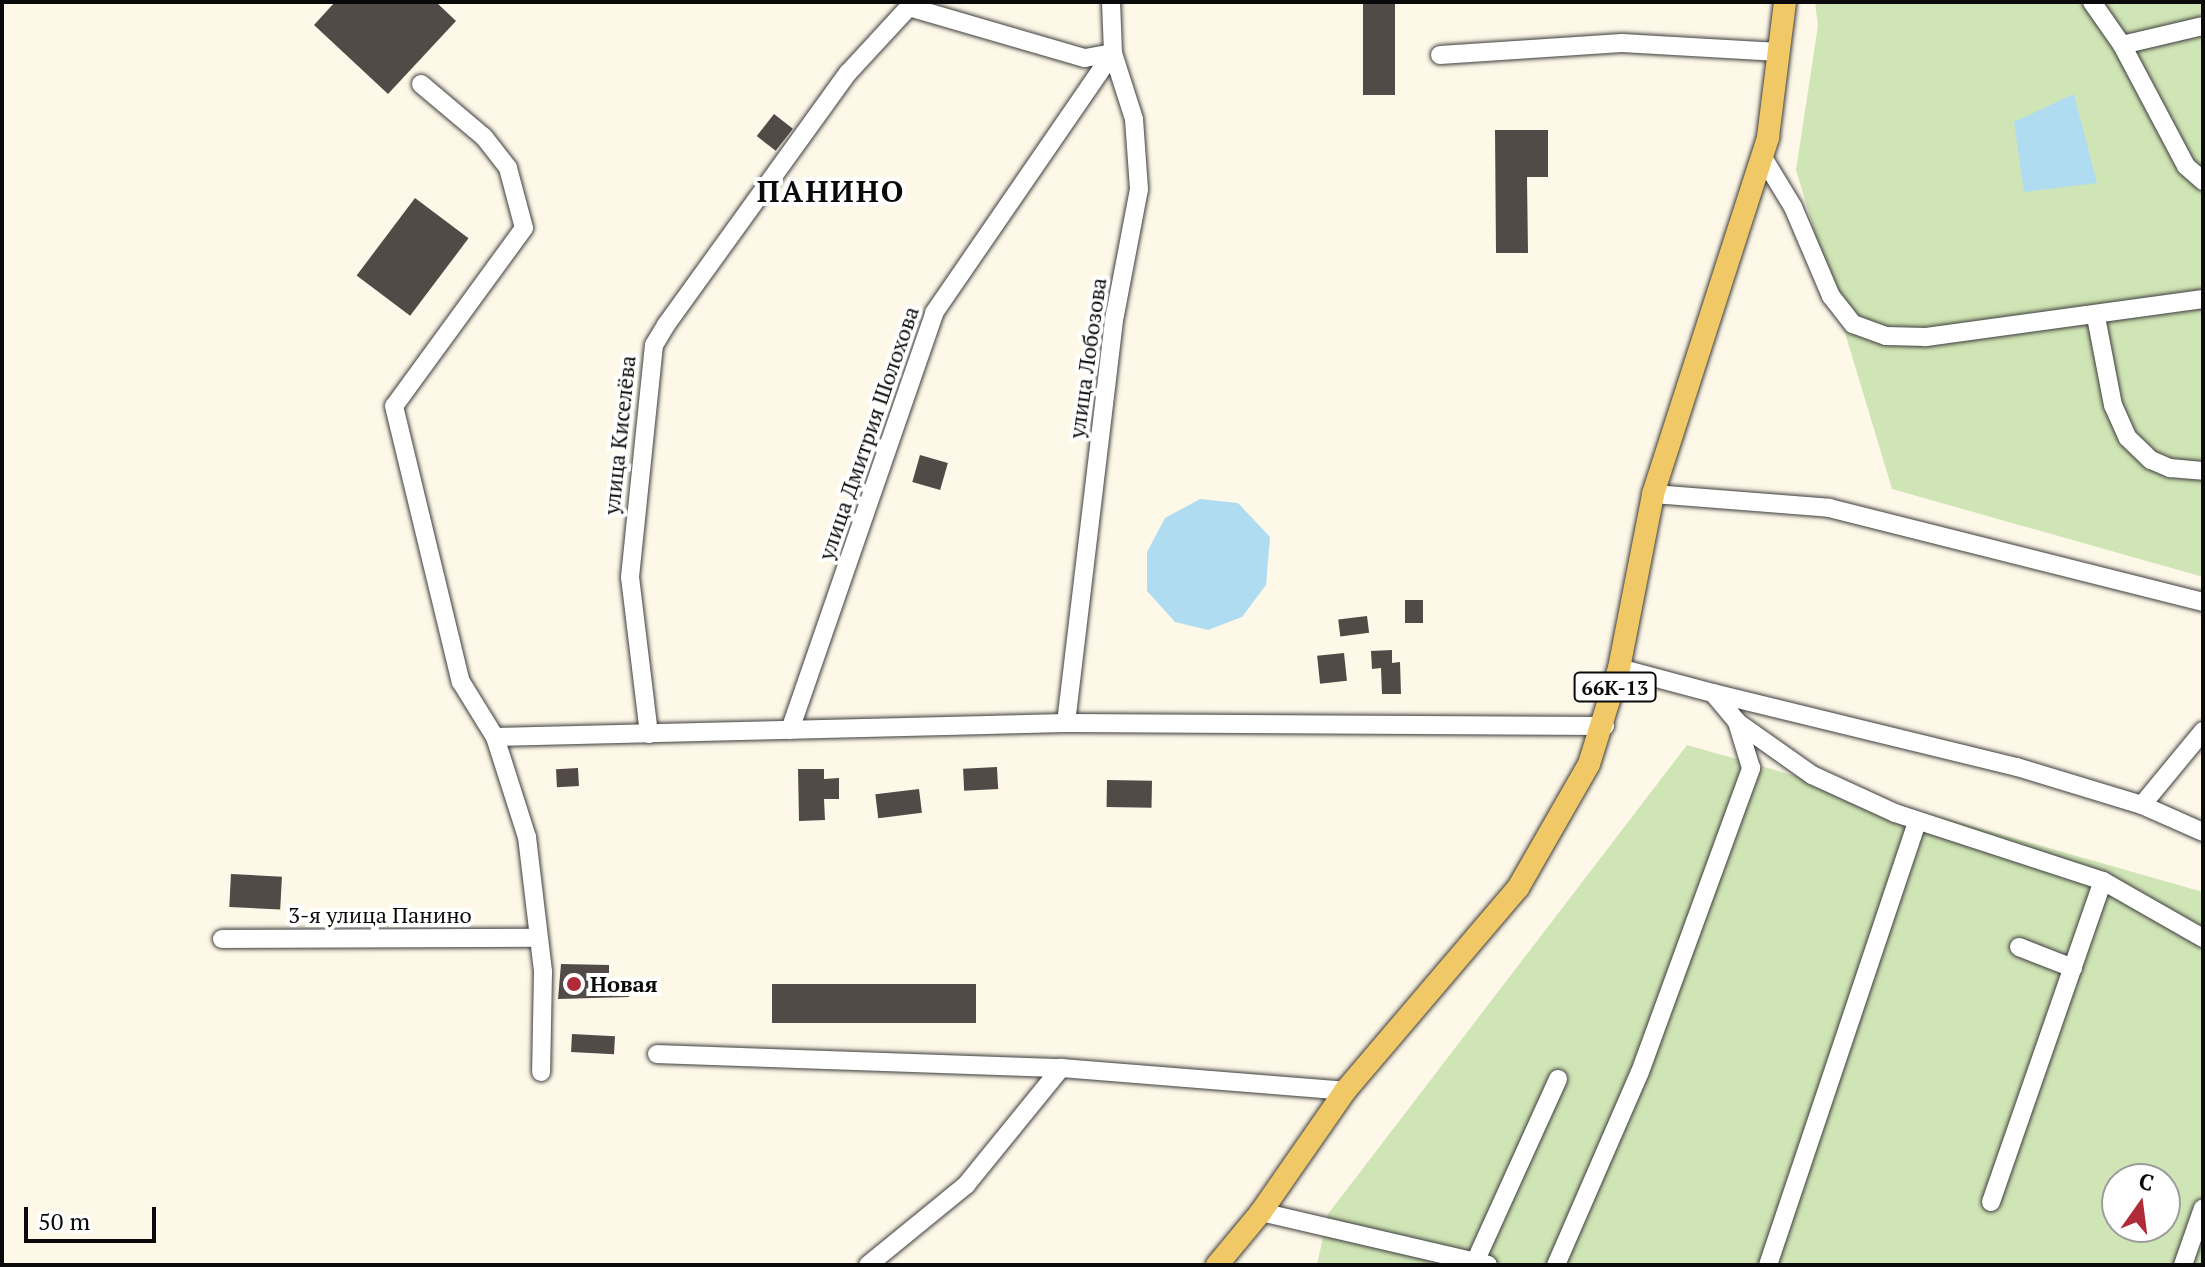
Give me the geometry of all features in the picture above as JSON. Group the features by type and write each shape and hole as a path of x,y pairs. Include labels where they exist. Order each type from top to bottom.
{"main road":[{"name":"66К-13","path":"1217,1265 1261,1212 1345,1091 1518,888 1574,796 1605,726 1653,494 1762,156 1785,2"}],"street":[{"name":"улица Лобозова","path":"1066,723 1115,315 1139,189 1134,119 1113,53 1111,2"},
{"path":"2092,2 2122,45 2186,166 2203,181"},
{"name":"улица Киселёва","path":"649,734 630,577 654,345 666,325 848,73 909,7 1085,58 1113,53"},
{"path":"2122,45 2203,26"},
{"path":"1440,55 1622,43 1779,52"},
{"name":"улица Дмитрия Шолохова","path":"790,730 934,313 1113,53"},
{"path":"421,84 484,137 508,168 524,228 394,406 461,682 495,737 527,837 538,938 541,1072"},
{"path":"1762,156 1793,207 1831,296 1853,324 1886,336 1926,337 2096,317 2203,299"},
{"path":"2096,317 2113,405 2128,438 2151,460 2170,468 2203,471"},
{"path":"1653,494 1829,508 2202,603"},
{"path":"1619,668 2017,767 2142,805 2203,832"},
{"path":"1713,693 1737,722 1812,775 1917,821 2103,881 2203,938"},
{"path":"1556,1265 1640,1072 1751,768 1737,722"},
{"path":"495,737 1066,723 1605,726"},
{"path":"2142,805 2203,731"},
{"path":"1768,1265 1917,821"},
{"path":"1991,1202 2103,881"},
{"name":"3-я улица Панино","path":"222,939 538,938"},
{"path":"2019,947 2073,968"},
{"path":"657,1054 1061,1068 1345,1091"},
{"path":"868,1265 966,1185 1061,1068"},
{"path":"1261,1212 1482,1264 1558,1079"},
{"path":"2183,1265 2203,1208"}],"green space":[{"path":"1815,2 2203,2 2203,577 1892,489 1796,170 1818,26"},
{"path":"1687,745 2203,892 2203,1265 1317,1265 1328,1214"}],"water":[{"path":"2074,94 2097,183 2024,192 2014,122"},
{"path":"1200,499 1238,503 1270,537 1266,585 1242,617 1208,630 1175,622 1147,591 1147,552 1165,518"}],"building":[{"path":"335,2 436,2 456,21 388,94 314,25"},
{"path":"1363,2 1395,2 1395,95 1363,95"},
{"path":"774,114 793,129 776,151 757,136"},
{"path":"1495,130 1548,130 1548,177 1527,177 1528,253 1496,253"},
{"path":"415,198 469,238 410,316 357,275"},
{"path":"920,455 948,463 940,490 912,482"},
{"path":"1405,600 1423,600 1423,623 1405,623"},
{"path":"1367,616 1369,633 1340,636 1338,620"},
{"path":"1392,650 1392,663 1400,662 1401,694 1382,694 1381,668 1372,669 1371,651"},
{"path":"1344,653 1347,681 1320,684 1317,656"},
{"path":"997,767 998,789 964,791 963,769"},
{"path":"578,768 579,786 557,787 556,769"},
{"path":"798,769 824,769 824,779 839,778 839,799 824,799 825,820 799,821"},
{"path":"1107,780 1152,781 1152,808 1107,807"},
{"path":"919,789 922,813 878,818 875,794"},
{"path":"231,874 282,877 280,910 229,907"},
{"path":"561,964 609,965 609,978 629,978 629,997 558,999"},
{"path":"772,984 976,984 976,1023 772,1023"},
{"path":"572,1034 615,1036 614,1054 571,1052"}],"place":[{"name":"Новая","path":"574,984"}],"district":[{"name":"ПАНИНО","path":"831,191"}]}
